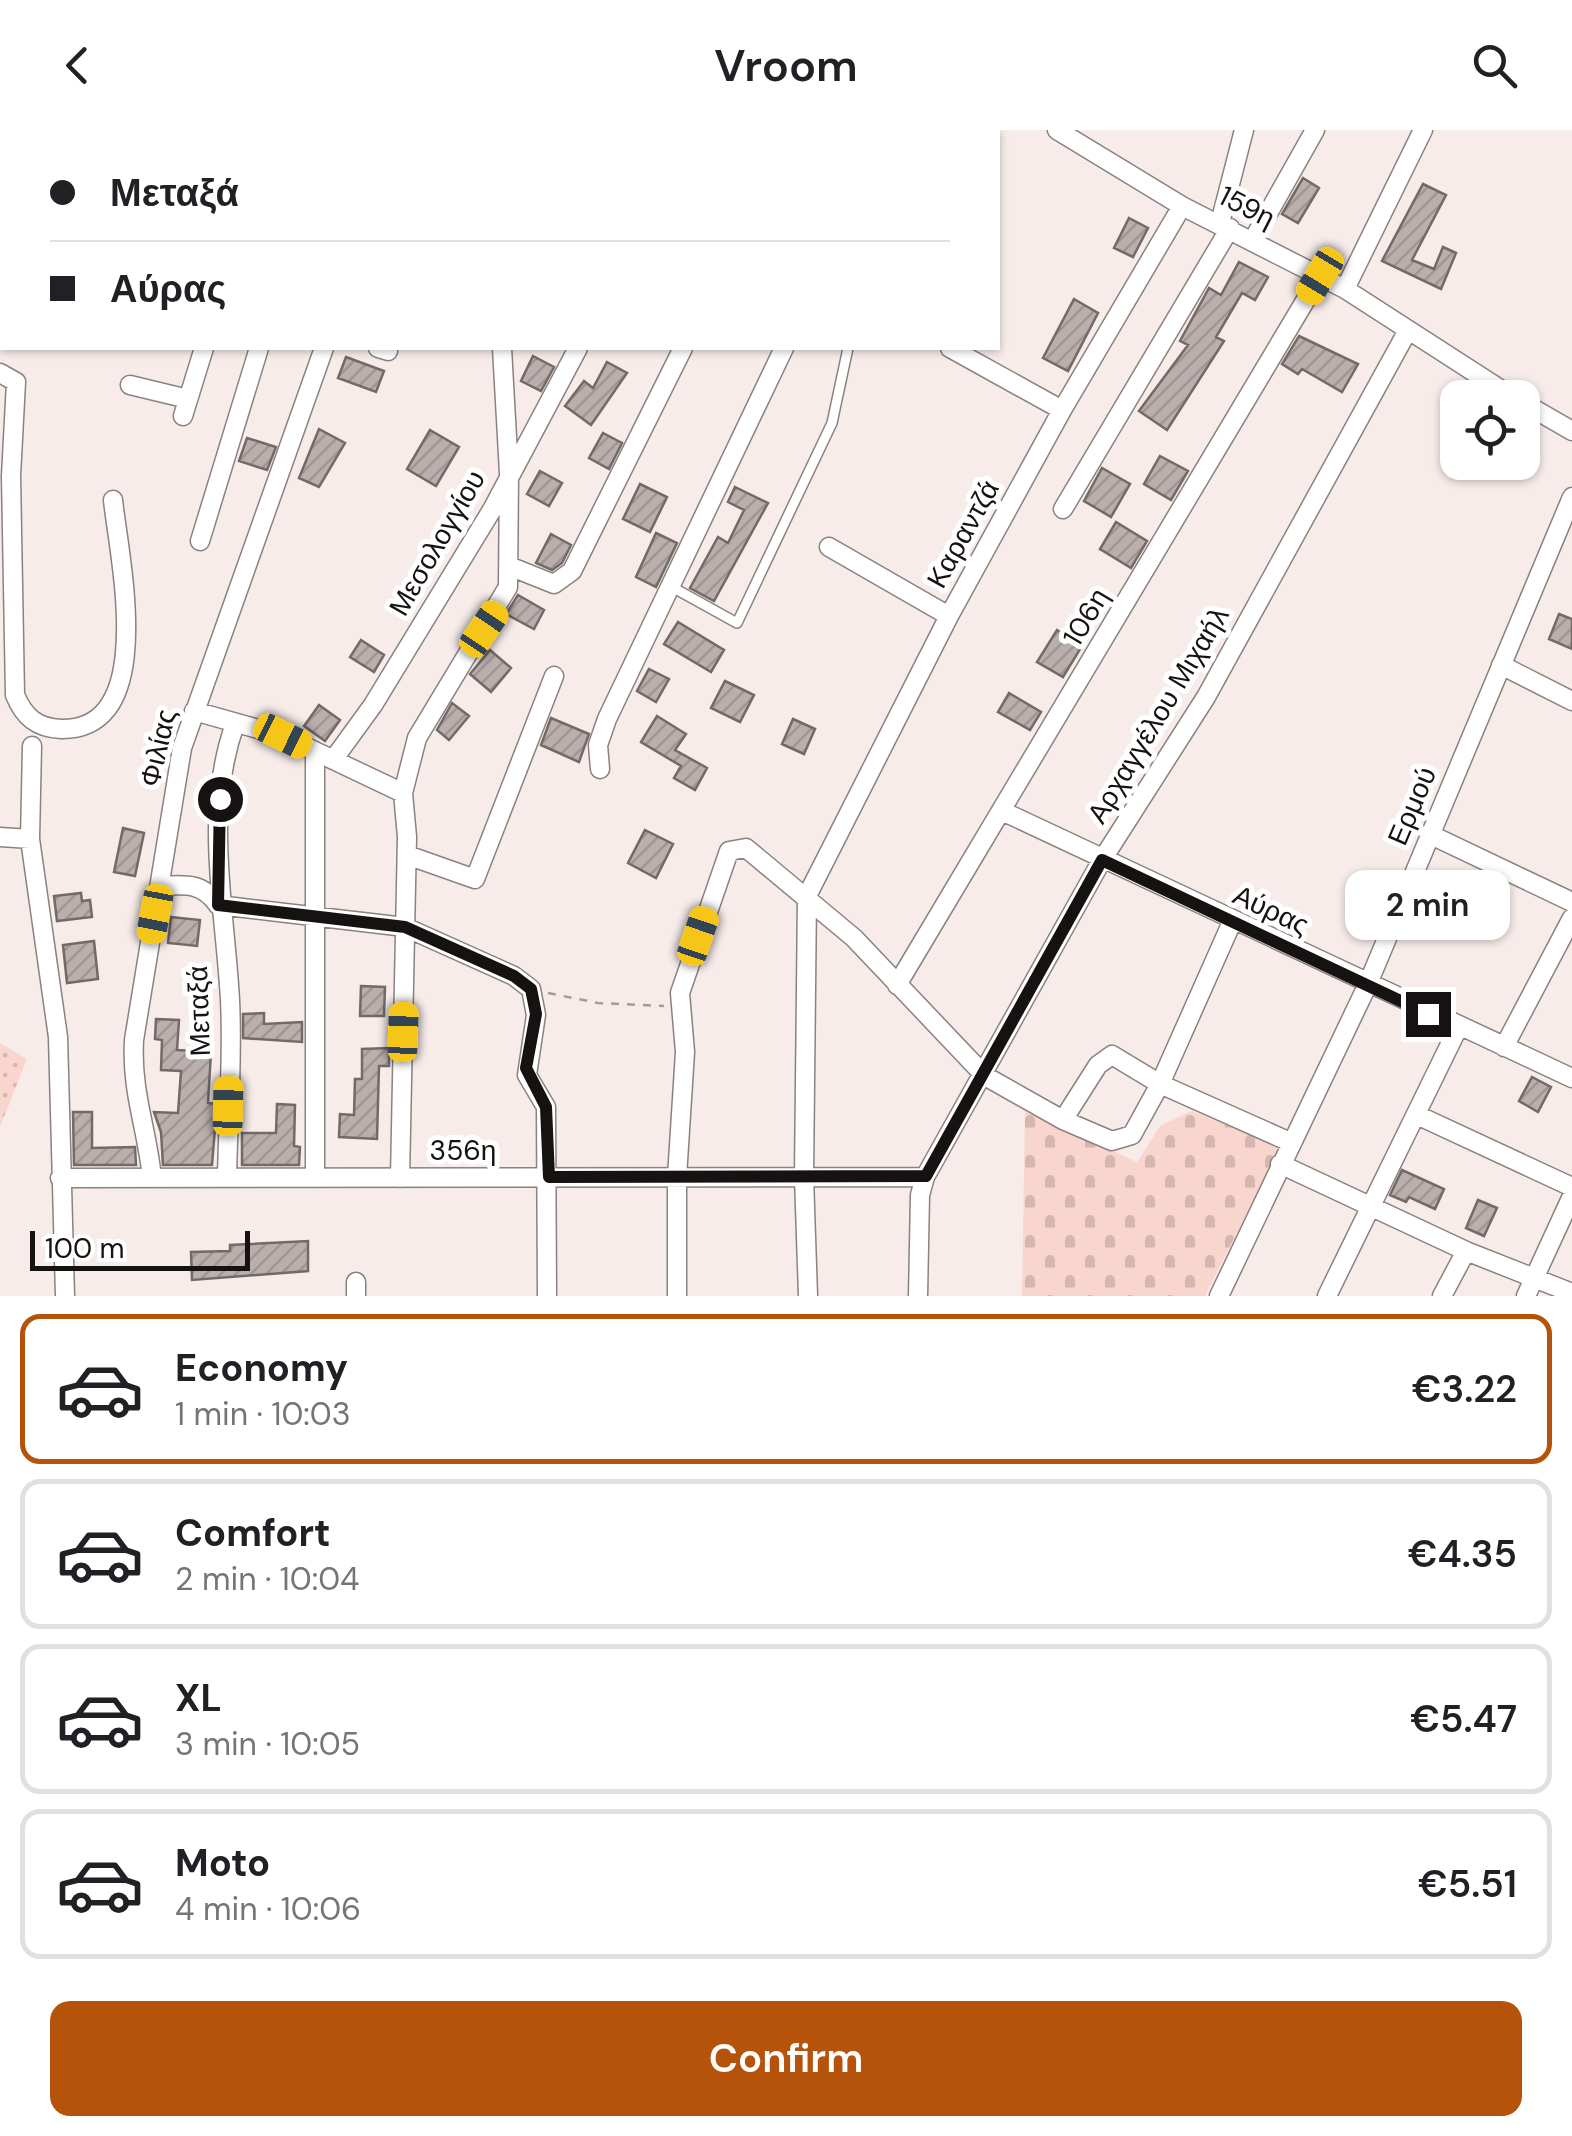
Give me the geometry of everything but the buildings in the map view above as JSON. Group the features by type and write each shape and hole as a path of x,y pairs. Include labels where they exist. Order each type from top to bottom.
{"street":[{"name":"159η","path":"1057,130 1182,206 1345,289 1485,380"},
{"path":"1063,510 1225,225 1244,130"},
{"path":"1253,240 1315,130"},
{"path":"1345,289 1423,130"},
{"name":"Καραντζά","path":"807,896 949,616 1062,410 1182,206"},
{"name":"106η","path":"897,984 1320,276"},
{"name":"Αρχαγγέλου Μιχαήλ","path":"918,1296 920,1195 926,1176 1102,860 1206,697 1407,332"},
{"path":"130,384 185,408 203,350"},
{"path":"200,541 258,350"},
{"name":"Φιλίας","path":"152,1178 149,1144 132,1078 144,970 182,748 323,350"},
{"path":"400,1178 407,856 403,793 416,738 508,587 509,473 502,350"},
{"name":"Μεσολογγίου","path":"333,760 373,706 493,508 577,350"},
{"path":"509,566 554,584 572,571 683,350"},
{"path":"600,769 598,745 607,720 783,350"},
{"path":"954,350 1062,410"},
{"path":"0,373 16,382 11,476 15,695 32,721 50,728 74,729 100,716 115,702 122,686 126,646 113,500"},
{"path":"1540,412 1572,431"},
{"name":"Ερμού","path":"1219,1296 1367,986 1572,498"},
{"path":"829,547 949,616"},
{"path":"1501,665 1572,701"},
{"path":"407,856 474,879 554,676"},
{"path":"194,711 264,729 403,793"},
{"name":"Μεταξά","path":"227,1178 230,1000 218,905 220,799 236,724"},
{"path":"32,746 30,839 58,1037 65,1296"},
{"path":"315,751 315,1178"},
{"name":"Αύρας","path":"1002,811 1367,986 1572,1078"},
{"path":"1429,834 1572,902"},
{"path":"0,837 30,839"},
{"path":"677,1296 677,1177 685,1052 680,1007 686,968 729,851 746,848 807,896 985,1076 1063,1120 1112,1142 1132,1135 1160,1084 1232,922"},
{"path":"160,886 196,886 210,892 218,905 405,927 514,976 531,989 536,1014 526,1068 546,1107 546,1296"},
{"path":"807,896 804,1177 808,1296"},
{"path":"1504,1047 1572,918"},
{"path":"1327,1296 1458,1028"},
{"path":"1063,1120 1098,1064 1112,1055 1160,1084 1290,1142"},
{"path":"1416,1116 1572,1187"},
{"path":"1280,1164 1572,1294"},
{"name":"356η","path":"60,1178 926,1176"},
{"path":"1526,1296 1572,1196"},
{"path":"1442,1296 1466,1250"}],"lane":[{"path":"672,587 736,623 832,423 848,350"}],"path":[{"path":"531,989 598,1003 680,1007"}],"green space":[{"path":"0,1043 27,1059 0,1127"},
{"path":"1025,1111 1137,1162 1161,1125 1192,1111 1280,1147 1205,1296 1022,1296"}],"route":[{"path":"220,799 218,905 405,927 514,976 531,989 536,1014 526,1068 546,1107 549,1177 926,1176 1102,860 1428,1014"}]}
